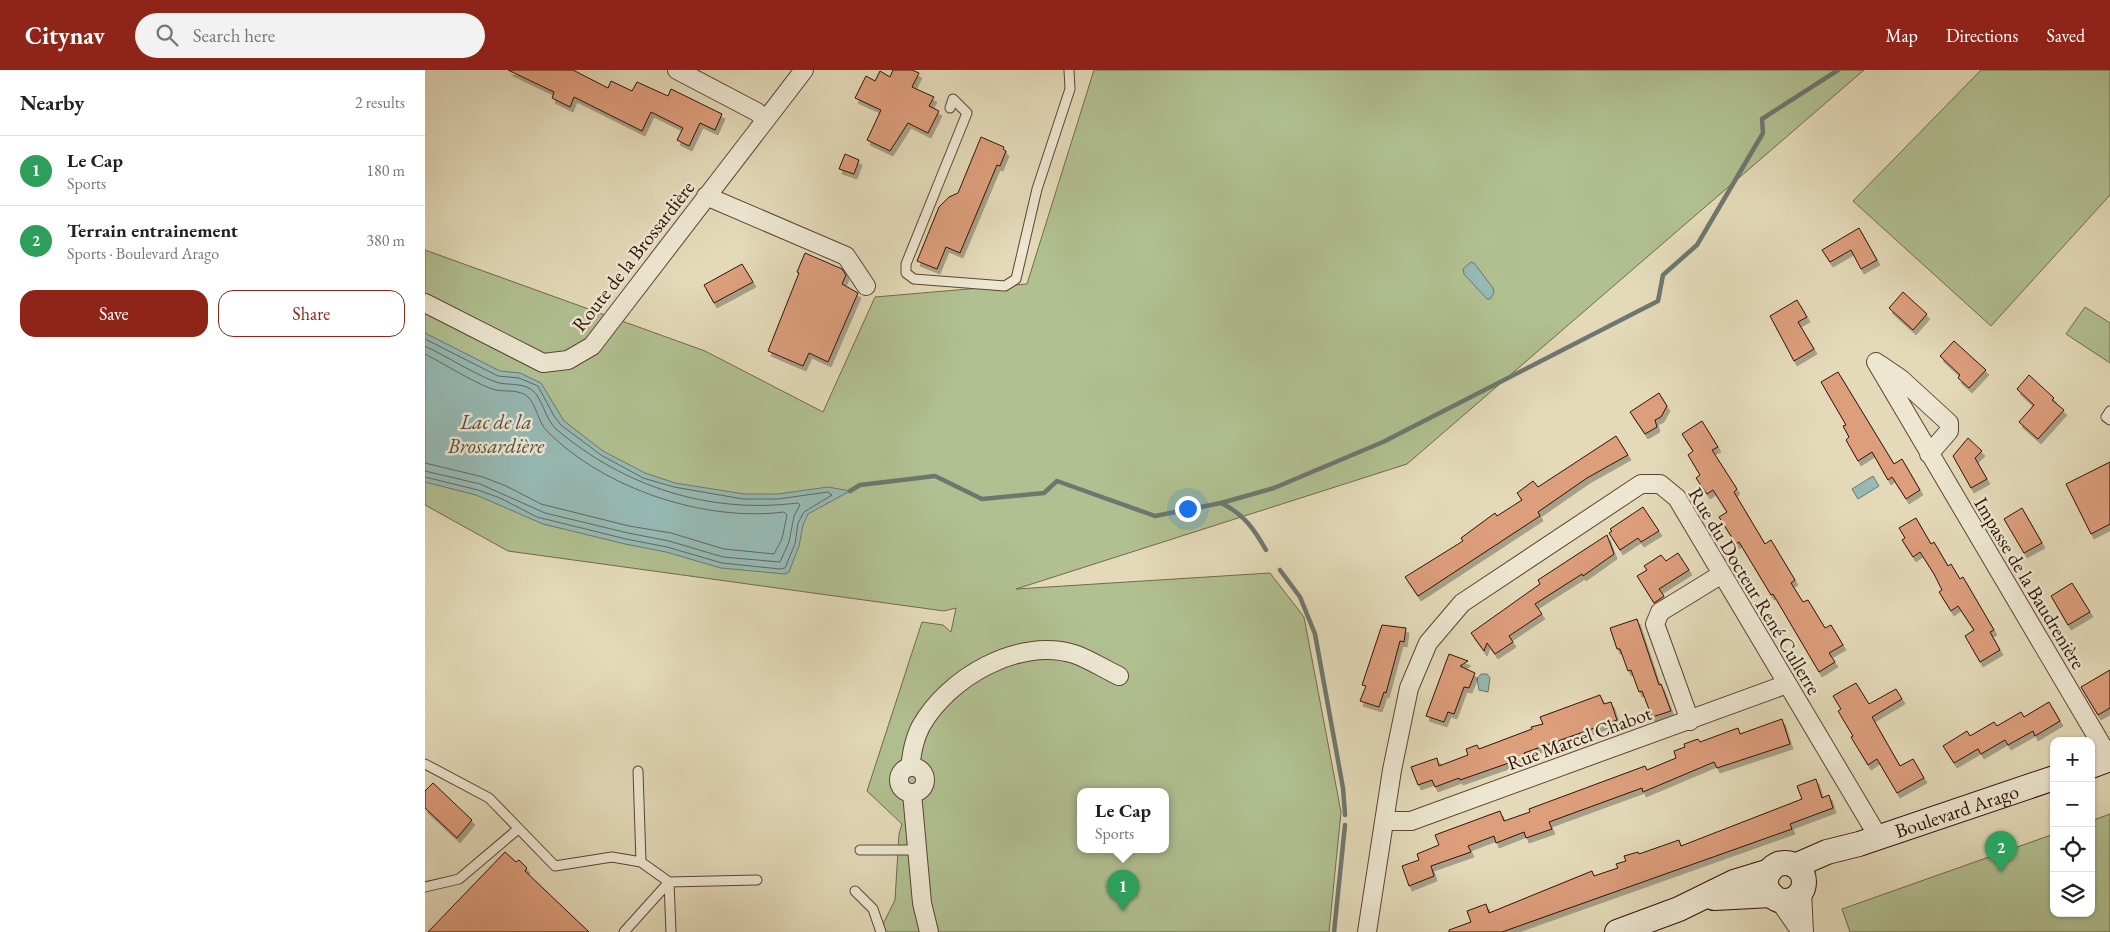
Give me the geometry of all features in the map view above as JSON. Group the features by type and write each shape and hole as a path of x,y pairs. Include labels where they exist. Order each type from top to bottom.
{"main road":[{"path":"2095,765 2110,759"},
{"name":"Boulevard Arago","path":"1800,881 1827,852 1869,841 2050,779"},
{"path":"1617,932 1705,898 1734,882 1771,871 1784,864 1800,881 1790,900 1775,897 1705,898"},
{"path":"1771,871 1767,886 1775,897"}],"street":[{"path":"677,70 757,112 765,120"},
{"name":"Route de la Brossardière","path":"425,303 543,363 568,360 592,346 804,70"},
{"path":"706,196 846,256 866,286"},
{"name":"Impasse de la Baudrenière","path":"1929,454 1949,431 1949,423 1901,379 1876,362 1929,454 2110,759"},
{"name":"Rue du Docteur René Cullerre","path":"1367,932 1391,770 1409,688 1427,643 1462,603 1641,484 1660,484 1677,498 1787,684 1869,841"},
{"path":"1690,721 1655,624 1660,612 1722,574"},
{"path":"929,932 916,850 912,793 923,787 925,779 922,771 910,767 913,745 921,726 932,710 967,677 995,660 1015,655 1047,651 1073,654 1119,676"},
{"name":"Rue Marcel Chabot","path":"1384,821 1411,821 1690,721 1787,684"},
{"path":"1800,881 1803,932"},
{"path":"1775,897 1803,932"}],"lane":[{"path":"949,108 953,99 967,113 906,264 906,273 913,279 1005,286 1016,279 1037,189 1070,89 1069,70"},
{"path":"2110,411 2106,417 2110,420"},
{"path":"425,764 489,798 555,866 612,857 641,862 669,882 757,880"},
{"path":"638,771 641,862"},
{"path":"425,887 459,879 518,829"},
{"path":"860,850 916,850"},
{"path":"624,932 669,882"},
{"path":"669,882 671,932"},
{"path":"855,891 873,909 881,932"}],"green space":[{"path":"1094,70 1864,70 1407,464 1016,589 1270,573 1304,617 1341,812 1329,932 879,932 895,900 899,834 902,824 867,791 922,622 943,625 951,632 956,608 944,611 508,551 425,505 425,250 705,351 823,412 875,297 1027,284"},
{"path":"1981,70 2110,70 2110,195 1991,326 1853,201"},
{"path":"2085,307 2110,323 2110,363 2066,334"},
{"path":"2110,814 2110,932 1850,932 1842,909 2050,835 2050,917 2095,917 2095,820"}],"water":[{"path":"1471,262 1474,263 1493,288 1494,293 1490,299 1487,299 1464,274 1463,269"},
{"name":"Lac de la Brossardière","path":"425,333 500,371 520,373 541,383 564,421 603,451 645,473 675,483 744,494 778,494 828,487 850,491 808,514 803,525 799,546 789,572 785,574 721,568 666,552 543,524 476,495 425,482"},
{"path":"1873,476 1879,486 1858,499 1852,489"},
{"path":"1481,674 1487,674 1490,678 1488,692 1479,690 1477,679"}],"building":[{"path":"508,70 573,70 608,88 611,81 632,91 637,82 668,96 671,89 722,114 715,130 700,123 689,146 677,140 683,128 651,112 642,131 574,97 570,107 552,98 554,92"},
{"path":"893,70 912,70 919,73 912,87 934,97 929,106 939,111 928,133 908,123 890,151 867,140 881,110 855,98 866,76 875,81 880,71 890,77"},
{"path":"981,137 1004,147 1003,149 1006,151 1000,166 997,165 960,253 946,247 937,269 917,261 939,207 949,197 958,193"},
{"path":"845,154 859,160 854,174 839,169"},
{"path":"1859,228 1877,260 1861,269 1851,250 1830,262 1822,250"},
{"path":"805,253 842,269 846,275 842,284 858,293 828,362 809,353 803,366 768,351"},
{"path":"742,264 753,282 714,303 704,285"},
{"path":"1903,292 1927,314 1913,330 1889,308"},
{"path":"1797,300 1807,317 1798,322 1814,349 1794,361 1770,316"},
{"path":"1954,341 1986,370 1969,388 1958,378 1960,375 1940,356"},
{"path":"1838,372 1894,464 1902,459 1920,490 1906,499 1892,477 1888,480 1872,452 1858,461 1846,440 1849,437 1843,426 1846,425 1821,382"},
{"path":"2029,375 2064,410 2038,439 2019,422 2034,405 2017,389"},
{"path":"1659,393 1667,406 1661,417 1655,420 1657,427 1645,434 1630,412"},
{"path":"1702,421 1718,447 1712,450 1737,489 1734,492 1765,544 1771,540 1795,580 1791,583 1803,602 1808,600 1825,628 1831,625 1843,645 1829,653 1835,662 1819,672 1773,594 1771,595 1739,542 1736,544 1719,517 1727,512 1713,490 1707,494 1696,478 1700,475 1688,455 1693,451 1682,434"},
{"path":"1616,436 1628,455 1587,478 1538,512 1540,516 1418,596 1405,577 1463,541 1461,538 1495,513 1497,516 1522,500 1517,493 1533,481 1538,487"},
{"path":"1968,438 1982,451 1975,458 1987,479 1971,488 1953,456"},
{"path":"2110,462 2110,524 2091,534 2066,484"},
{"path":"1643,507 1659,531 1641,542 1638,538 1620,550 1609,533 1612,531 1610,529"},
{"path":"2022,508 2042,543 2024,553 2004,519"},
{"path":"1916,518 1931,544 1934,542 1948,566 1951,564 1960,579 1963,577 1994,630 1990,632 2000,650 1980,662 1965,636 1974,630 1958,606 1951,611 1939,592 1942,590 1934,574 1920,552 1913,557 1902,540 1905,538 1899,528"},
{"path":"1607,535 1614,554 1583,576 1582,574 1535,604 1542,614 1509,636 1513,642 1495,654 1487,643 1484,651 1471,633 1540,584 1538,580"},
{"path":"1678,553 1689,570 1659,589 1664,596 1654,603 1637,576 1647,570 1644,566 1661,555 1666,561"},
{"path":"2072,583 2090,612 2068,625 2051,596"},
{"path":"1637,619 1659,685 1661,684 1671,711 1652,717 1642,691 1639,692 1631,670 1628,671 1620,649 1617,649 1610,628"},
{"path":"1382,625 1406,628 1404,642 1400,641 1386,693 1384,692 1379,707 1360,701 1366,686 1362,685"},
{"path":"1449,654 1468,661 1460,666 1475,673 1469,688 1464,687 1454,714 1448,712 1444,722 1426,716"},
{"path":"2110,670 2110,708 2098,715 2081,687"},
{"path":"1856,683 1869,704 1896,689 1902,699 1872,717 1900,766 1913,759 1924,778 1897,793 1877,759 1868,765 1838,711 1841,709 1833,696"},
{"path":"1600,695 1604,704 1611,702 1617,720 1524,753 1526,757 1460,780 1459,778 1435,787 1432,780 1418,785 1411,767 1437,758 1439,766 1468,755 1466,749 1477,745 1479,749 1532,729 1531,727 1543,724 1540,717"},
{"path":"2049,702 2060,721 2035,736 2033,731 2008,745 2005,740 1981,754 1978,749 1954,763 1943,746 1967,731 1970,736 1994,722 1997,726 2021,712 2024,717"},
{"path":"1782,719 1790,744 1717,768 1714,762 1643,792 1642,788 1549,822 1552,829 1526,838 1524,832 1496,843 1494,836 1468,846 1471,852 1431,866 1434,876 1409,886 1402,866 1419,860 1417,854 1439,845 1435,835 1500,811 1504,821 1530,812 1529,809 1645,766 1647,770 1676,758 1674,751 1685,747 1684,744 1698,739 1700,742 1738,728 1740,734"},
{"path":"1816,779 1822,798 1829,795 1833,808 1790,824 1792,829 1502,932 1449,932 1449,930 1471,922 1467,911 1486,904 1489,913 1592,871 1594,876 1618,868 1616,864 1626,861 1624,856 1638,852 1639,854 1679,840 1681,846 1802,799 1797,786"},
{"path":"433,783 472,820 457,838 425,808 425,791"},
{"path":"505,852 516,862 519,860 527,868 525,871 589,932 428,932"}],"waterway":[{"path":"850,491 860,485 935,476 982,499 1044,493 1057,481 1155,516 1221,503 1274,488 1383,442 1658,301 1663,275 1697,245 1763,133 1762,119 1838,70"},
{"path":"1221,503 1236,512 1248,523 1266,550"},
{"path":"1280,570 1300,597 1315,634 1343,788 1345,815"},
{"path":"1334,932 1345,825"}],"place":[{"name":"Terrain entrainement","path":"2001,872"},
{"name":"Le Cap","path":"1123,911"}]}
